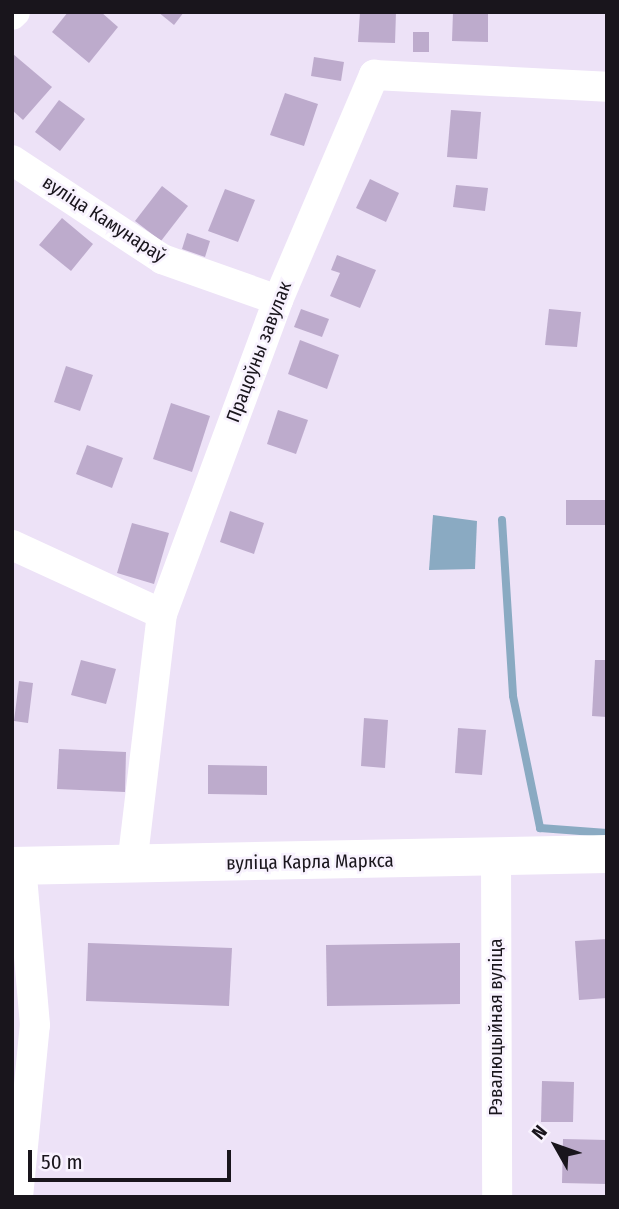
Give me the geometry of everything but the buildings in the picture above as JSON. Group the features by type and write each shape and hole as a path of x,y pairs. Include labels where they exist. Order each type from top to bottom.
{"main road":[{"name":"вуліца Карла Маркса","path":"17,866 607,854"}],"street":[{"name":"Працоўны завулак","path":"132,865 162,614 278,300 374,75 607,87"},
{"name":"вуліца Камунараў","path":"12,160 162,259 278,300"},
{"path":"12,545 162,614"},
{"name":"Рэвалюцыйная вуліца","path":"496,858 497,1197"},
{"path":"17,866 35,1025 18,1197"}],"water":[{"path":"433,515 477,521 475,569 429,570"}],"waterway":[{"path":"502,520 513,696 540,828 607,833"}]}
